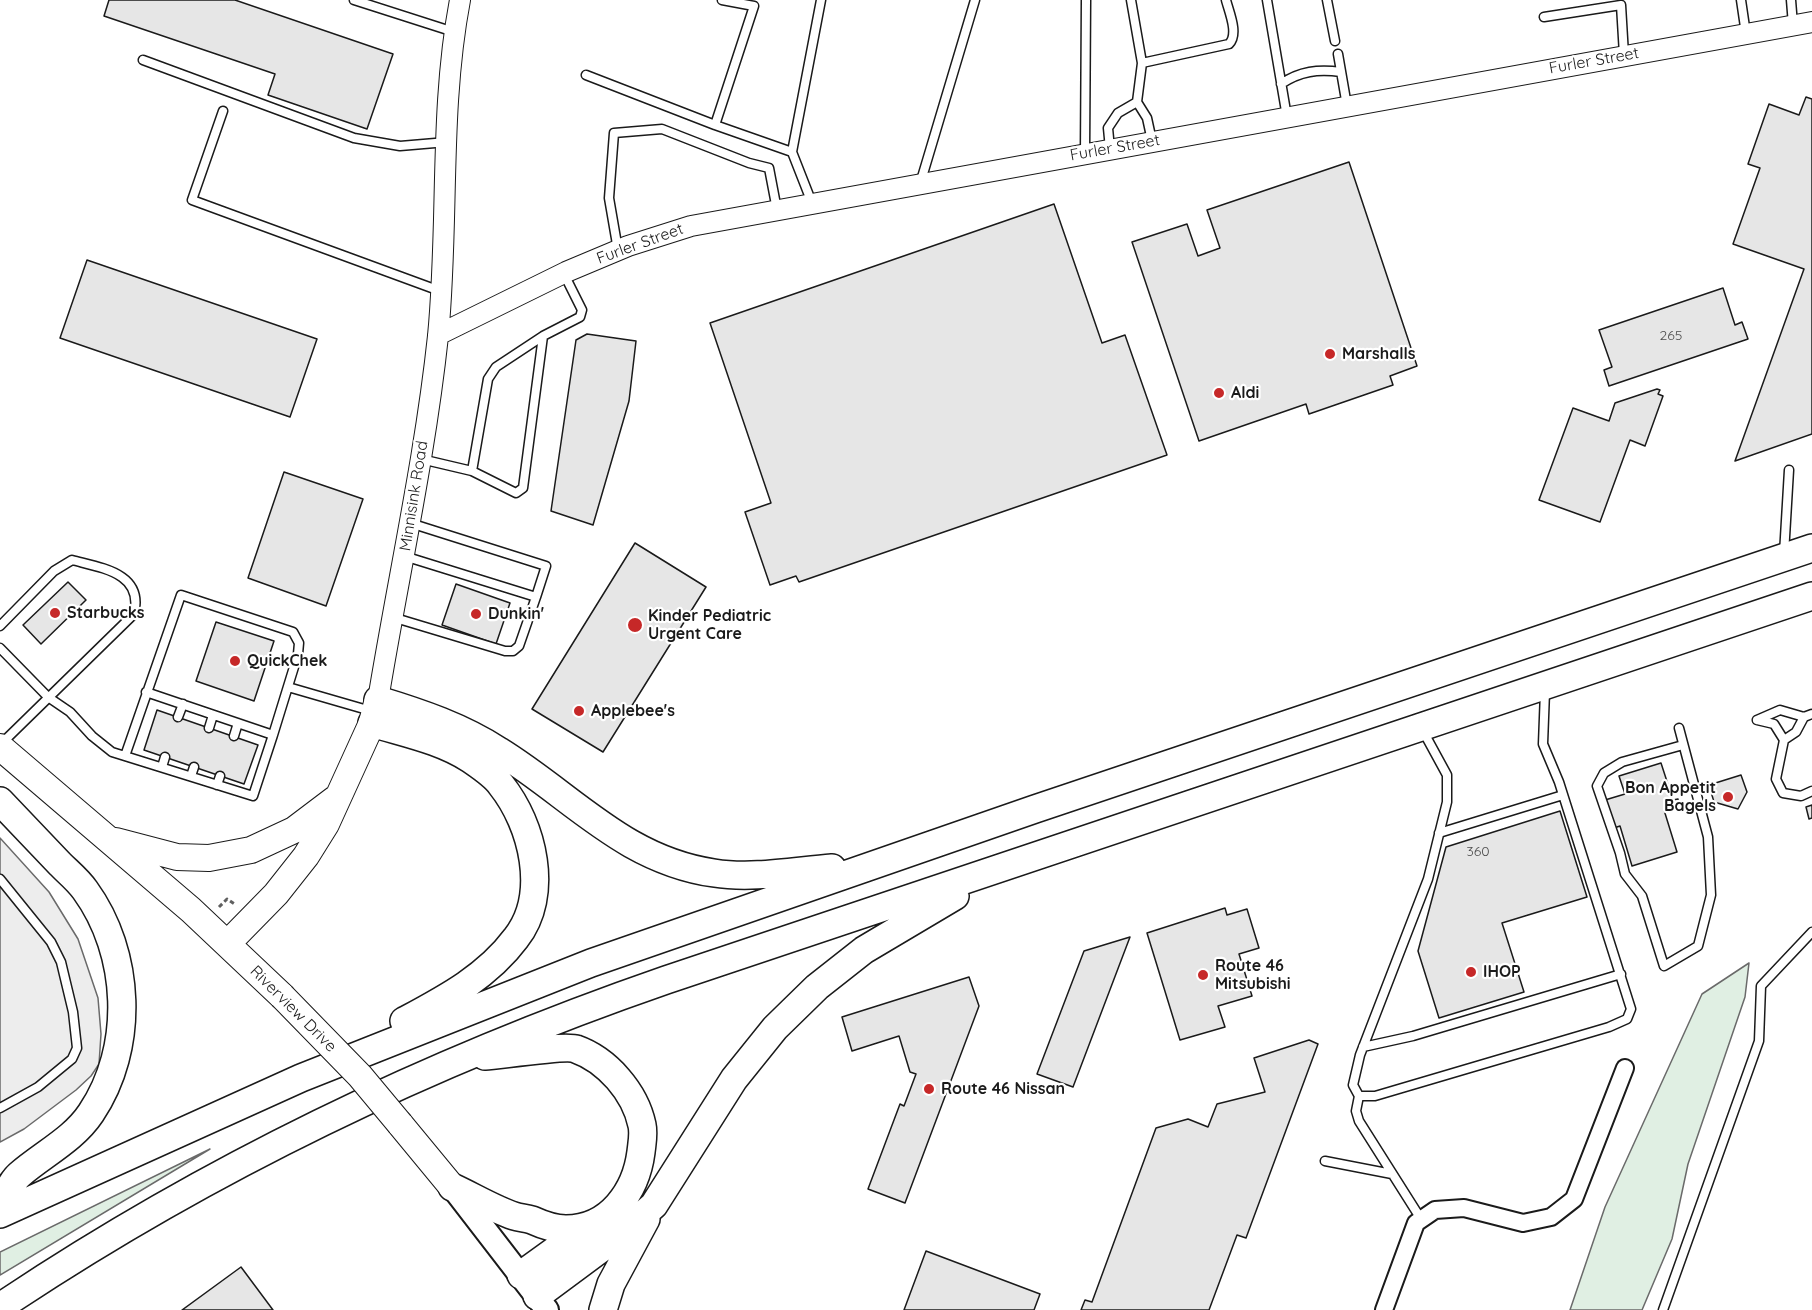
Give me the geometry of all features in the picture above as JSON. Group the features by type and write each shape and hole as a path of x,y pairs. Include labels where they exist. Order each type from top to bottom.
{"highway":[{"path":"0,1214 302,1078 591,963 869,866 1812,548"},
{"path":"0,1307 104,1242 223,1173 324,1119 458,1059 604,1002 1812,596"},
{"path":"375,712 428,715 478,738 517,763 627,843 660,859 715,873 741,874 869,866"},
{"path":"302,1078 452,994 493,964 518,936 531,907 536,886 534,861 527,835 512,801 501,784 469,758 375,712"},
{"path":"0,801 84,889 103,919 120,976 123,1022 108,1083 90,1114 63,1143 17,1176 0,1206"},
{"path":"603,1310 610,1284 654,1205 734,1079 775,1028 817,987 864,950 1000,869"},
{"path":"452,1187 514,1216 543,1226 568,1229 593,1224 605,1218 629,1192 640,1165 643,1134 637,1109 622,1083 601,1062 574,1048 458,1059"},
{"path":"535,1294 626,1230 654,1205"},
{"path":"535,1294 593,1224"}],"main road":[{"name":"Minnisink Road","path":"227,944 276,894 306,856 326,824 375,712"},
{"name":"Riverview Drive","path":"0,746 191,910 282,996 360,1076 452,1187 535,1294"},
{"path":"109,839 177,858 209,858 251,850 294,830 339,795"}],"street":[{"name":"Minnisink Road","path":"375,712 421,459 438,335 448,105 460,0"},
{"name":"Furler Street","path":"438,335 563,273 618,250 692,226 1803,24"},
{"path":"1384,1310 1416,1222 1435,1210 1464,1208 1523,1223 1551,1217 1574,1199 1625,1068"}],"lane":[{"path":"354,0 455,32"},
{"path":"715,125 754,6 722,0"},
{"path":"813,204 792,152 821,0"},
{"path":"920,184 975,0"},
{"path":"1085,154 1086,0"},
{"path":"1131,0 1142,63 1137,102 1147,118 1152,142"},
{"path":"1142,63 1229,44 1234,34 1226,0"},
{"path":"1267,0 1287,117"},
{"path":"1327,0 1335,41"},
{"path":"1741,0 1746,33"},
{"path":"1791,0 1803,24"},
{"path":"1544,17 1621,3 1624,56"},
{"path":"1338,54 1347,106"},
{"path":"143,60 354,138 400,146 447,142"},
{"path":"1281,84 1292,76 1305,72 1320,70 1341,72"},
{"path":"586,75 792,152"},
{"path":"1110,149 1108,128 1118,113 1137,102"},
{"path":"224,111 192,200 440,291"},
{"path":"618,250 609,198 614,133 662,129 749,163 769,168 777,210"},
{"path":"472,471 488,379 496,367 543,336 580,317 582,310 563,273"},
{"path":"421,459 472,471 516,493 523,488 543,336"},
{"path":"1784,558 1789,470"},
{"path":"392,617 505,651 513,651 519,646 546,566 410,523"},
{"path":"404,556 536,597"},
{"path":"0,626 54,571 72,560 122,576 132,587 136,605 134,614 0,746"},
{"path":"0,648 48,697 70,712 92,736 112,752 191,776 219,780 253,796 298,654 299,643 293,632 181,596 146,692 126,756"},
{"path":"1359,1096 1375,1096 1609,1027 1627,1019 1631,1009 1621,974 1563,795 1543,744 1545,686"},
{"path":"288,687 375,712"},
{"path":"146,692 273,735"},
{"path":"178,717 183,704"},
{"path":"1784,740 1796,732 1808,715 1780,710 1757,720 1774,724 1784,740 1776,779 1783,793 1801,795 1812,791"},
{"path":"209,728 213,715"},
{"path":"234,736 238,723"},
{"path":"1421,1219 1359,1121 1356,1112 1359,1096 1353,1085 1363,1047 1428,879 1447,802 1447,774 1422,728"},
{"path":"1679,728 1708,837 1711,895 1698,946 1664,966 1642,896 1625,874 1597,786 1604,773 1622,762 1683,745"},
{"path":"162,767 165,757"},
{"path":"191,776 194,767"},
{"path":"1439,833 1563,795"},
{"path":"0,879 51,942 61,962 73,1012 77,1048 72,1059 38,1087 0,1108"},
{"path":"1663,1310 1759,1041 1761,986 1812,932"},
{"path":"1363,1047 1413,1036 1621,974"},
{"path":"1324,1161 1392,1174"}],"path":[{"path":"219,907 227,899 238,907"}],"green space":[{"path":"1749,963 1745,997 1688,1164 1672,1239 1642,1310 1570,1310 1605,1207 1702,994"},
{"path":"210,1149 0,1275 0,1252"}],"shaded area":[{"path":"0,838 49,892 78,939 98,998 101,1034 99,1064 91,1076 24,1129 0,1142"}],"building":[{"path":"109,0 235,0 393,54 367,129 268,95 275,74 104,16"},
{"path":"1806,97 1812,99 1812,434 1735,461 1804,269 1733,244 1760,168 1748,164 1769,104 1799,115"},
{"path":"1349,162 1417,366 1390,376 1393,385 1309,414 1306,404 1199,441 1132,242 1187,224 1198,256 1220,248 1207,210"},
{"path":"1054,204 1102,343 1125,335 1167,455 799,582 796,576 770,585 745,512 771,503 710,323"},
{"path":"87,260 317,339 290,417 60,338"},
{"path":"1723,288 1735,325 1742,322 1748,339 1609,386 1604,370 1612,367 1599,330"},
{"path":"587,334 636,341 629,401 593,525 551,511 576,340"},
{"path":"1660,390 1658,394 1663,396 1645,446 1630,440 1600,522 1539,500 1573,408 1609,421 1615,403"},
{"path":"284,472 363,499 326,606 248,578"},
{"path":"635,543 706,587 603,752 532,709"},
{"name":"Starbucks","path":"68,582 86,600 41,644 23,625"},
{"name":"Dunkin'","path":"456,584 510,603 496,644 442,625"},
{"name":"QuickChek","path":"216,622 274,641 254,701 196,681"},
{"path":"157,710 258,745 244,784 144,750"},
{"path":"1661,763 1673,800 1678,799 1680,805 1664,810 1677,852 1632,866 1620,826 1614,828 1605,800 1625,794 1619,776"},
{"name":"Bon Appetit Bagels","path":"1741,775 1747,792 1738,809 1714,802 1709,785"},
{"path":"1812,805 1812,818 1809,819 1806,807"},
{"path":"1560,811 1587,897 1502,923 1524,992 1439,1018 1418,951 1446,847"},
{"name":"Route 46 Mitsubishi","path":"1225,908 1227,915 1247,909 1259,948 1239,954 1252,996 1218,1006 1225,1027 1180,1040 1147,933"},
{"path":"1130,937 1073,1087 1037,1074 1084,951"},
{"name":"Route 46 Nissan","path":"969,977 979,1006 905,1203 868,1189 900,1104 904,1106 916,1074 910,1072 899,1036 852,1051 842,1017"},
{"path":"1309,1040 1318,1044 1246,1238 1237,1235 1209,1310 1081,1310 1085,1300 1092,1302 1156,1128 1188,1119 1208,1127 1217,1104 1265,1092 1254,1058"},
{"path":"926,1251 1040,1294 1034,1310 904,1310"},
{"path":"241,1267 273,1310 182,1310"}],"place":[{"name":"Marshalls","path":"1330,354"},
{"name":"Aldi","path":"1219,393"},
{"name":"Starbucks","path":"55,613"},
{"name":"Dunkin'","path":"476,614"},
{"name":"Kinder Pediatric Urgent Care","path":"635,625"},
{"name":"QuickChek","path":"235,661"},
{"name":"Applebee's","path":"579,711"},
{"name":"Bon Appetit Bagels","path":"1728,797"},
{"name":"IHOP","path":"1471,972"},
{"name":"Route 46 Mitsubishi","path":"1203,975"},
{"name":"Route 46 Nissan","path":"929,1089"}]}
